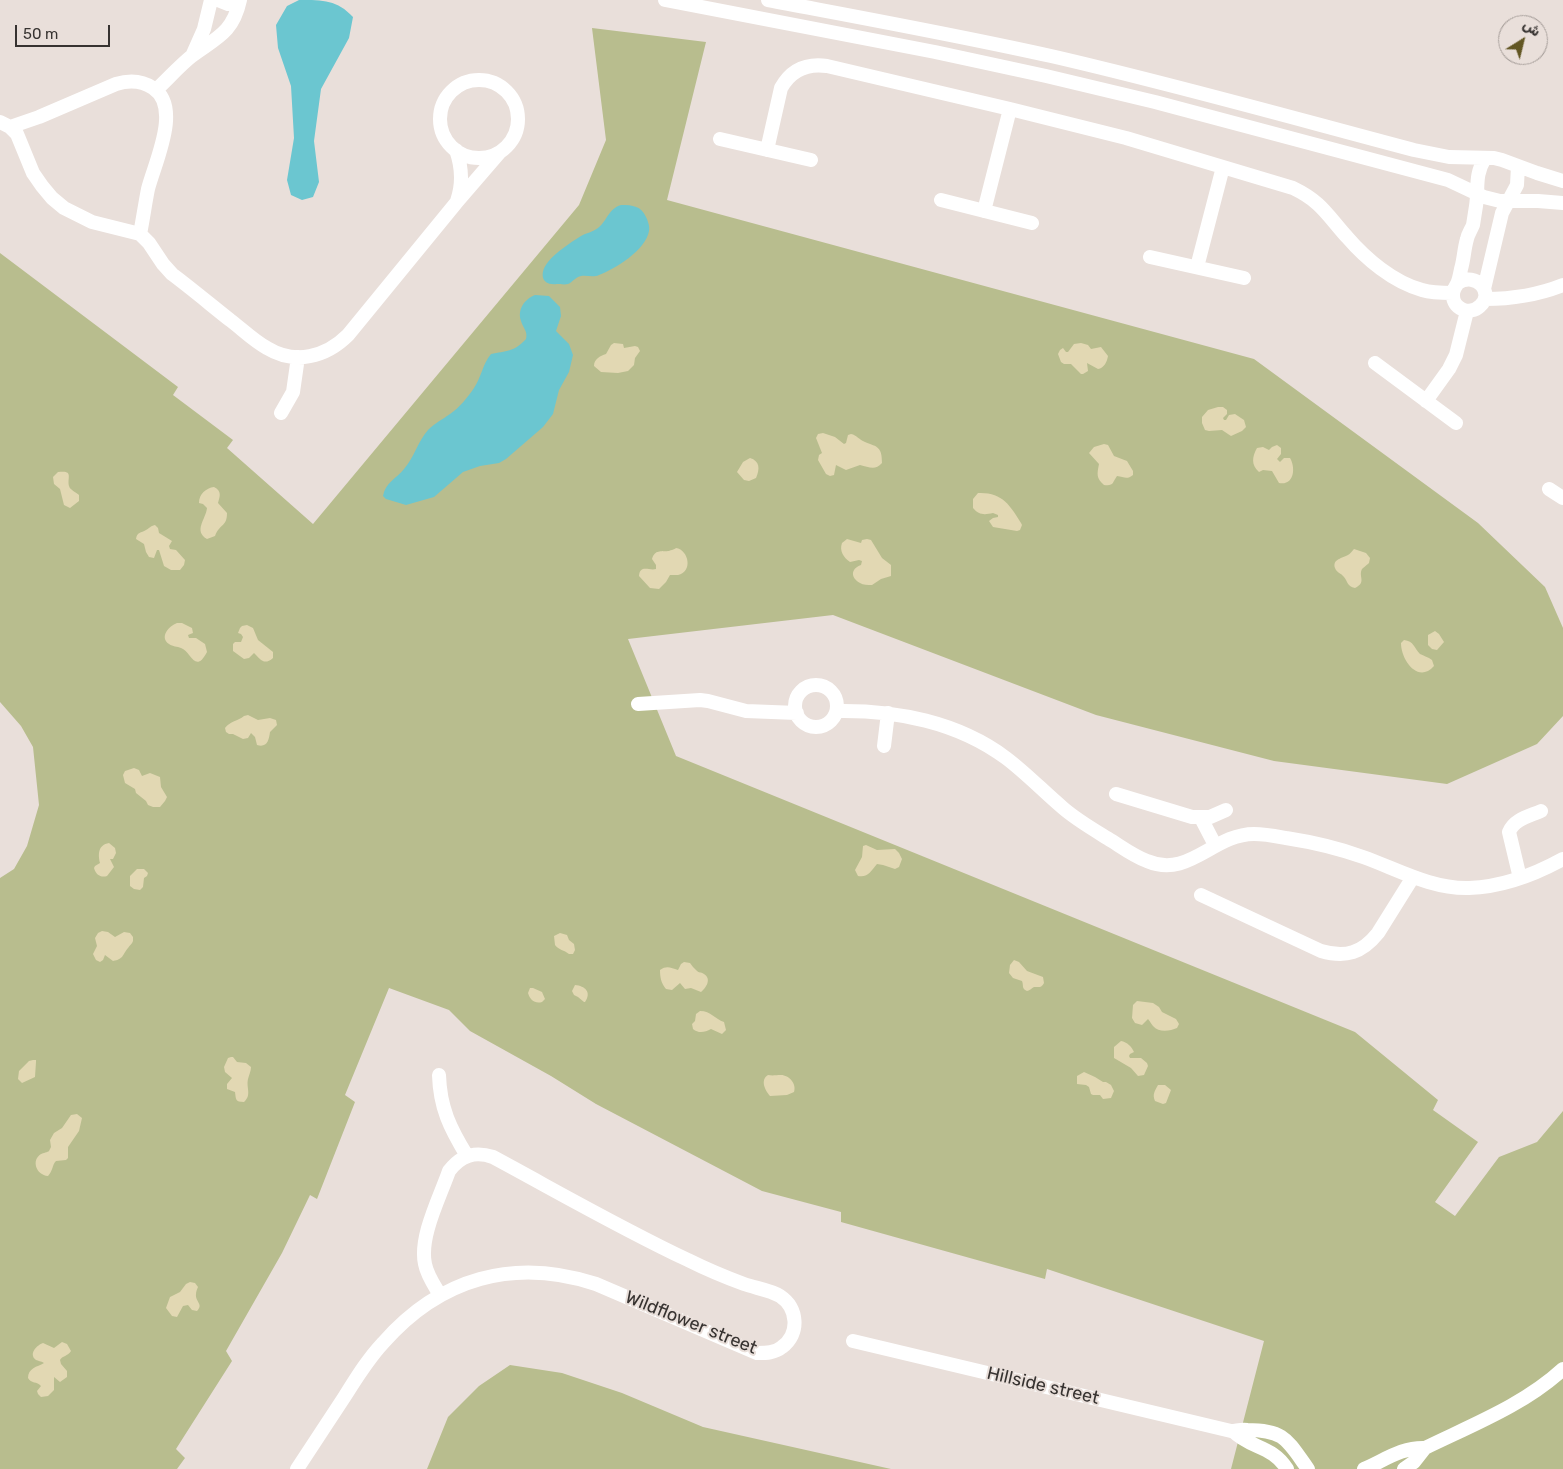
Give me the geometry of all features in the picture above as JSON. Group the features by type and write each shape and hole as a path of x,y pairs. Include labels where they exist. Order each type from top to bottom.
{"street":[{"path":"192,56 204,29 211,0"},
{"path":"218,0 228,4 239,0"},
{"path":"156,90 192,56 215,41 227,29 234,19 239,0"},
{"path":"665,0 945,54 1101,88 1448,180 1492,200 1563,203"},
{"path":"768,0 976,40 1058,58 1150,80 1432,154 1502,160 1563,181"},
{"path":"767,150 781,88 785,80 800,68 827,66 1126,138 1283,185 1303,193 1324,209 1356,247 1394,277 1408,285 1424,290 1455,288 1462,280 1473,279 1482,285 1484,294"},
{"path":"476,81 486,81 496,84 512,98 518,117 518,128 508,146 500,152 492,156 473,158 456,150 449,143 441,124 441,114 449,95 461,86 476,81"},
{"path":"5,125 39,117 124,82 141,82 156,90 165,104 167,119 147,195 140,234"},
{"path":"984,211 1010,109"},
{"path":"5,125 17,134 30,166 42,186 64,208 92,222 140,234 172,274 250,336 277,353 298,357 320,354 340,343 348,335 500,152"},
{"path":"720,139 811,160"},
{"path":"456,150 462,177 456,204"},
{"path":"1485,158 1478,175 1476,207 1472,227 1467,239 1466,252 1453,298 1458,307 1466,311 1476,310 1483,303 1491,257 1502,213 1517,185 1518,166"},
{"path":"1196,267 1223,167"},
{"path":"941,200 1032,223"},
{"path":"1466,252 1468,257 1477,262 1491,257"},
{"path":"1150,257 1244,278"},
{"path":"1484,294 1515,298 1563,285"},
{"path":"1426,401 1449,369 1456,355 1466,311"},
{"path":"281,413 293,392 298,357"},
{"path":"1374,363 1456,423"},
{"path":"1549,489 1563,498"},
{"path":"812,685 826,687 836,698 837,711 834,718 824,726 811,726 805,723 797,713 795,706 800,693 812,685"},
{"path":"638,704 700,700 746,711 797,713"},
{"path":"837,711 863,711 909,716 936,724 988,746 1038,784 1072,816 1144,860 1163,866 1183,864 1234,837 1254,834 1300,840 1336,848 1362,856 1413,877 1449,887 1467,888 1503,884 1563,860"},
{"path":"884,746 888,713"},
{"path":"1116,794 1192,817 1210,817 1226,810"},
{"path":"1520,878 1509,832 1517,822 1541,811"},
{"path":"1201,818 1216,845"},
{"path":"1201,895 1321,951 1342,954 1358,950 1371,941 1413,877"},
{"path":"439,1075 444,1111 453,1133 467,1156 454,1164 449,1171 425,1239 425,1265 440,1295"},
{"name":"Wildflower street","path":"297,1469 367,1362 399,1325 418,1309 440,1295 458,1286 483,1278 516,1272 537,1272 577,1278 596,1284 757,1353 769,1353 781,1348 790,1339 794,1328 794,1315 789,1304 778,1295 718,1274 672,1253 493,1157 485,1154 467,1156"},
{"name":"Hillside street","path":"853,1341 1233,1431 1269,1432 1281,1435 1290,1443 1308,1469"},
{"path":"1364,1469 1401,1451 1425,1448 1528,1396 1563,1369"},
{"name":"Hillside street","path":"1233,1431 1241,1439 1265,1449 1277,1457 1287,1469"},
{"path":"1265,1449 1265,1440 1269,1432"},
{"path":"1277,1457 1284,1454 1290,1443"},
{"path":"1404,1469 1418,1459 1425,1448"}],"green space":[{"path":"592,28 706,42 667,200 1254,359 1478,523 1545,587 1563,628 1563,716 1537,744 1447,784 1274,761 1096,715 833,615 628,639 676,756 1355,1032 1438,1100 1433,1110 1478,1142 1435,1202 1455,1216 1499,1157 1537,1142 1563,1111 1563,1469 1231,1469 1264,1341 1047,1269 1045,1279 841,1222 841,1212 762,1191 596,1104 551,1076 470,1031 449,1010 389,988 345,1095 355,1102 317,1199 310,1195 282,1253 226,1351 232,1361 176,1449 185,1458 177,1469 0,1469 0,878 14,869 27,846 39,805 33,747 21,726 0,702 0,253 178,387 173,395 233,440 227,448 313,524 579,205 606,140"},
{"path":"510,1365 562,1373 622,1393 703,1427 891,1469 427,1469 448,1417 479,1386"}],"sand":[{"path":"614,343 623,344 624,348 638,347 640,351 635,358 634,365 628,371 618,373 601,372 594,366 595,361 606,354"},
{"path":"1074,344 1088,345 1091,349 1101,347 1108,356 1104,366 1098,369 1087,363 1088,371 1081,374 1071,364 1061,362 1058,354 1060,350 1063,348 1068,352"},
{"path":"1223,407 1227,410 1227,414 1223,418 1224,420 1229,415 1235,414 1244,420 1246,427 1231,436 1222,430 1205,430 1202,417 1208,410"},
{"path":"823,433 835,437 844,444 848,435 855,435 878,448 882,463 874,468 860,465 846,470 836,465 834,475 826,474 818,460 819,455 822,453 816,438 818,434"},
{"path":"1104,444 1108,445 1114,456 1127,461 1133,471 1131,477 1117,476 1110,485 1104,485 1101,482 1098,476 1099,464 1089,453 1094,447"},
{"path":"1277,445 1281,448 1281,454 1277,459 1280,462 1284,458 1290,458 1293,467 1291,479 1284,483 1279,483 1272,471 1263,470 1259,472 1254,464 1253,458 1257,448 1263,447 1269,450"},
{"path":"750,458 756,461 758,472 756,478 749,481 744,480 737,472 743,462"},
{"path":"58,472 68,473 70,487 79,495 79,501 70,508 64,505 60,489 54,484 53,477"},
{"path":"214,487 220,496 218,503 227,513 227,517 225,523 215,536 207,539 201,532 201,525 207,508 199,503 199,500 204,492"},
{"path":"978,493 999,497 1009,505 1022,525 1020,530 993,527 989,521 998,517 998,515 993,513 982,514 973,508 973,499"},
{"path":"155,525 159,533 172,541 169,546 170,549 176,550 185,560 180,570 171,570 164,566 159,550 157,550 154,558 149,557 144,544 136,539 138,534"},
{"path":"847,539 861,543 862,540 871,540 882,558 891,565 891,576 881,579 872,585 857,581 853,576 853,571 861,565 862,561 850,562 844,556 841,546"},
{"path":"676,548 684,553 688,561 686,570 678,575 670,575 659,589 650,588 639,576 641,570 656,569 652,559 655,554"},
{"path":"1354,549 1366,553 1370,558 1369,563 1362,569 1361,584 1355,588 1349,585 1334,565 1338,559 1349,555"},
{"path":"177,623 182,623 192,628 193,633 188,635 189,638 196,638 205,644 207,652 199,662 193,660 180,647 170,645 166,641 166,632"},
{"path":"247,625 253,628 258,640 273,652 273,658 265,662 254,653 249,658 244,659 233,651 233,644 241,642 243,637 238,633 240,628"},
{"path":"1435,631 1444,642 1437,650 1432,649 1428,645 1428,635"},
{"path":"1404,640 1412,643 1420,654 1432,660 1434,666 1428,671 1422,672 1412,668 1402,650 1401,643"},
{"path":"248,715 258,720 270,718 276,720 277,725 270,732 265,744 257,745 255,737 251,733 248,738 243,739 226,732 225,728 229,724"},
{"path":"134,768 139,770 142,776 150,773 160,777 161,787 167,797 160,807 148,805 136,793 135,789 125,783 123,775 125,771"},
{"path":"109,843 115,848 116,853 113,859 110,859 114,867 105,877 97,874 94,868 100,863 99,853 101,848"},
{"path":"866,845 877,850 895,849 902,859 899,867 895,869 877,864 867,875 858,876 855,870 862,857 863,846"},
{"path":"137,869 144,869 148,873 140,890 130,886 130,876"},
{"path":"102,931 108,932 115,937 124,932 130,933 133,937 132,943 119,959 113,961 105,955 100,962 96,960 93,954 97,946 95,938"},
{"path":"560,933 567,935 574,944 575,950 573,954 569,954 555,945 554,936"},
{"path":"1014,960 1019,962 1027,971 1043,977 1044,983 1042,986 1034,987 1028,991 1024,989 1022,981 1013,978 1009,973 1010,965"},
{"path":"684,962 690,963 697,971 703,973 708,978 705,988 701,992 691,988 685,989 680,983 672,990 666,989 663,984 660,970 667,967 678,970"},
{"path":"575,985 582,987 588,992 585,1002 574,995 572,991"},
{"path":"530,988 542,992 545,999 542,1002 533,1001 528,993"},
{"path":"1137,1001 1153,1003 1159,1007 1162,1012 1176,1019 1179,1024 1177,1028 1168,1031 1158,1030 1148,1019 1142,1025 1135,1023 1132,1018 1133,1005"},
{"path":"700,1011 707,1012 724,1022 726,1030 722,1034 711,1029 698,1032 693,1029 692,1024 695,1021 696,1014"},
{"path":"1121,1041 1133,1050 1134,1052 1129,1056 1130,1058 1141,1058 1147,1063 1148,1066 1144,1075 1138,1076 1131,1068 1114,1058 1114,1047"},
{"path":"231,1057 237,1062 246,1063 251,1067 248,1097 244,1102 237,1101 235,1092 227,1089 227,1084 232,1078 225,1072 224,1067 228,1058"},
{"path":"36,1060 35,1077 22,1083 18,1079 19,1071 29,1061"},
{"path":"1084,1072 1111,1085 1114,1091 1111,1098 1103,1099 1100,1095 1093,1095 1089,1087 1077,1084 1077,1076"},
{"path":"768,1075 781,1075 792,1080 794,1092 787,1095 770,1096 764,1082"},
{"path":"1158,1085 1165,1085 1171,1090 1166,1103 1163,1104 1154,1099"},
{"path":"77,1114 82,1118 79,1131 68,1147 68,1158 56,1161 48,1176 40,1173 36,1167 36,1160 41,1154 49,1151 51,1147 50,1140 54,1133 62,1128 71,1115"},
{"path":"190,1282 195,1283 198,1287 196,1297 199,1309 197,1311 192,1310 188,1305 183,1306 177,1317 172,1316 166,1308 170,1297 180,1292"},
{"path":"62,1342 67,1344 71,1351 60,1360 67,1371 67,1377 60,1382 54,1377 54,1390 48,1396 41,1397 37,1391 41,1386 28,1378 31,1370 44,1363 36,1360 33,1353 43,1343 54,1348"}],"water":[{"path":"299,0 329,2 341,7 353,17 349,38 321,89 314,141 319,182 313,197 302,200 291,195 287,180 294,138 291,86 278,48 276,25 287,6"},
{"path":"621,205 639,208 644,213 648,222 647,238 636,252 621,263 597,276 581,276 567,284 552,284 545,281 543,270 551,258 583,235 598,228 613,209"},
{"path":"535,295 549,296 560,307 561,316 556,331 569,344 573,355 569,372 559,390 553,414 543,427 506,459 499,463 480,466 463,472 434,497 406,505 386,499 383,496 384,491 407,465 425,434 433,425 457,409 466,399 491,354 514,349 526,339 520,312 525,302"}]}
